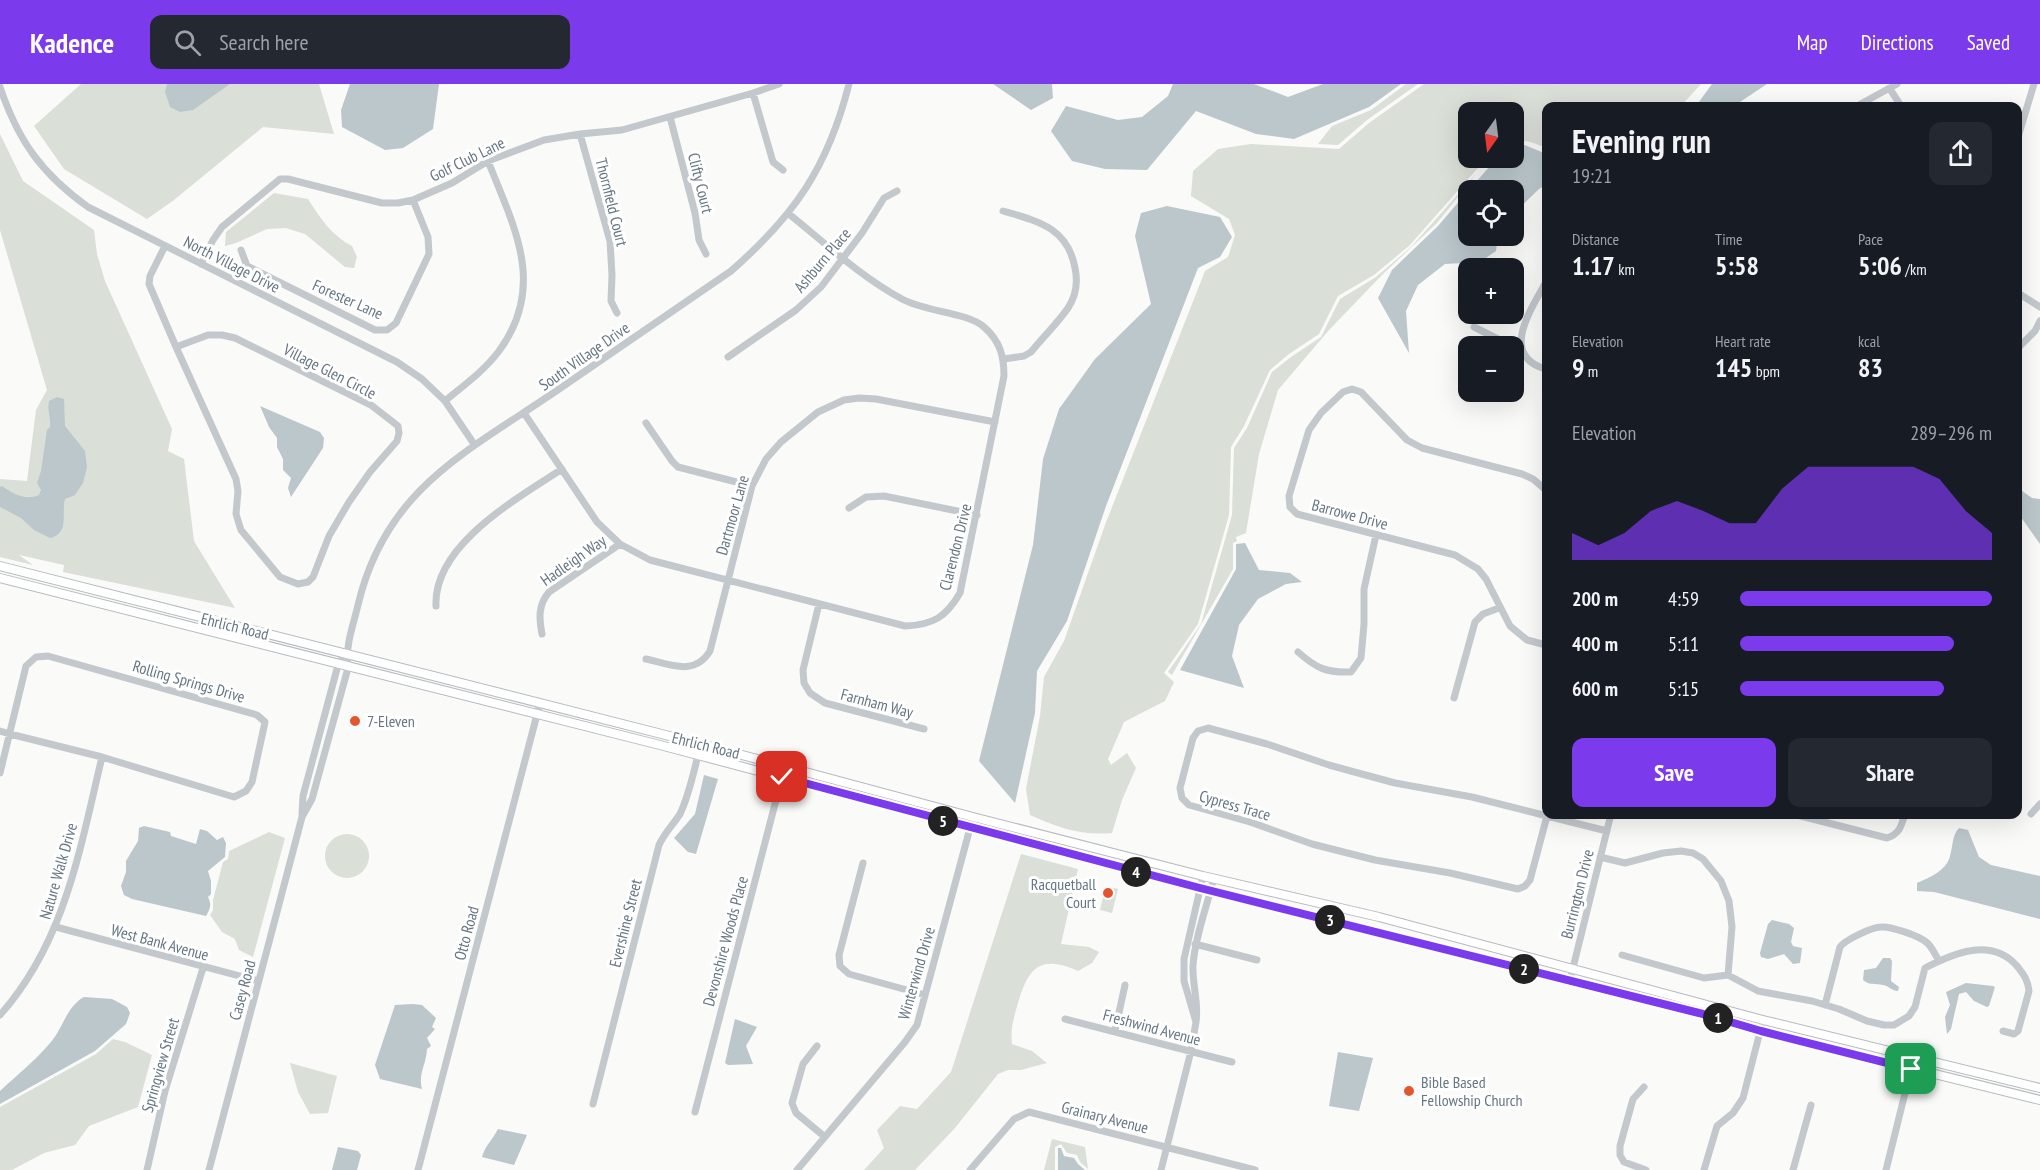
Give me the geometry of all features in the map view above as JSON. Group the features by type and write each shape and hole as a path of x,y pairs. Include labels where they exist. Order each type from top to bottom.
{"main road":[{"name":"Ehrlich Road","path":"0,566 739,753 972,817 1203,876 1379,917 1763,1020 2040,1088"},
{"name":"Ehrlich Road","path":"0,578 348,668 660,745 1211,891 2040,1100"},
{"path":"660,745 666,742 718,755 731,756 739,753"}],"street":[{"name":"Golf Club Lane","path":"201,264 222,227 280,179 288,179 382,203 398,203 413,200 452,183 488,161 543,140 622,130 778,84"},
{"name":"South Village Drive","path":"346,654 362,586 371,562 400,513 427,482 474,444 524,413 731,271 762,244 789,214 808,186 827,150 840,117 849,84"},
{"path":"1865,102 1897,84"},
{"path":"2022,124 2034,84"},
{"name":"North Village Drive","path":"0,87 10,116 24,143 51,177 65,190 88,207 396,362 422,379 445,401 474,444"},
{"path":"1890,89 1898,102"},
{"path":"753,93 773,162 783,170"},
{"name":"Clifty Court","path":"670,117 695,213 699,240 706,254"},
{"name":"Thornfield Court","path":"580,134 610,241 611,301 617,314"},
{"path":"445,401 484,368 499,351 514,325 522,298 524,270 520,244 488,161"},
{"name":"Ashburn Place","path":"728,357 796,310 821,287 884,198 897,191"},
{"name":"Forester Lane","path":"241,250 247,266 375,330 387,330 396,322 429,254 428,237 413,200"},
{"path":"789,214 843,259 903,300 982,325 997,340 1004,359 1024,356 1031,352 1069,307 1075,293 1077,278 1073,257 1056,232 1037,220 1003,211"},
{"name":"Village Glen Circle","path":"165,246 150,276 149,284 176,347 236,479 238,491 236,514 241,530 280,577 298,584 308,582 313,577 329,537 348,502 397,441 398,426 371,405 235,338 208,335 176,347"},
{"path":"1521,336 1524,324 1542,290"},
{"path":"2022,296 2040,307"},
{"path":"2022,344 2035,331 2040,321"},
{"path":"1474,327 1492,336"},
{"path":"1524,352 1526,357 1542,368"},
{"name":"Clarendon Drive","path":"524,413 597,522 620,544 650,560 904,626 921,625 937,620 951,608 960,593 1004,376 1004,359"},
{"name":"Barrowe Drive","path":"1542,486 1533,478 1522,474 1422,448 1407,440 1361,392 1352,389 1343,392 1321,412 1309,430 1289,496 1290,507 1297,514 1455,555 1478,569 1486,579 1510,626 1527,640 1542,644"},
{"name":"Dartmoor Lane","path":"646,659 687,668 704,661 710,651 752,486 766,459 781,442 818,412 844,400 859,398 876,399 995,422"},
{"path":"646,423 678,467 752,486"},
{"path":"436,606 435,593 439,581 475,531 495,513 561,469"},
{"path":"849,508 866,496 884,496 977,515"},
{"path":"1298,652 1313,665 1336,672 1351,672 1361,658 1364,589 1376,535"},
{"name":"Hadleigh Way","path":"542,634 539,618 543,598 620,544"},
{"name":"Farnham Way","path":"819,604 803,670 804,683 810,693 825,703 924,729"},
{"path":"1454,698 1475,622 1483,614 1499,608"},
{"name":"Casey Road","path":"208,1170 302,817 303,796 338,665 346,654"},
{"name":"Casey Road","path":"302,817 312,799 348,668 346,654"},
{"name":"Rolling Springs Drive","path":"0,731 10,734 102,757 234,797 246,791 252,782 265,722 257,715 48,656 36,657 26,666 10,734"},
{"name":"Otto Road","path":"418,1170 540,703"},
{"name":"Cypress Trace","path":"1542,815 1472,797 1395,783 1208,728 1198,731 1193,738 1180,788 1182,798 1189,805 1250,822 1311,843 1375,860 1450,873 1518,889 1530,880 1546,819"},
{"path":"0,773 10,734"},
{"name":"Evershine Street","path":"592,1104 659,845 666,830 678,817 687,799 698,755"},
{"name":"Nature Walk Drive","path":"0,1015 36,968 56,927 70,886 102,757"},
{"name":"Devonshire Woods Place","path":"695,1112 782,777"},
{"path":"2031,814 2040,804"},
{"name":"Winterwind Drive","path":"797,1170 917,1025 972,817"},
{"name":"Cypress Trace","path":"1559,819 1606,831"},
{"name":"Burrington Drive","path":"1570,980 1610,819"},
{"path":"1812,819 1887,838 1894,836 1900,830 1903,819"},
{"path":"1600,857 1625,863 1663,852 1681,851 1694,853 1703,859 1721,881 1729,901 1732,927 1728,975"},
{"path":"863,863 839,955 840,966 849,974 925,995"},
{"path":"1196,1022 1184,981 1184,959 1203,876"},
{"path":"1161,1170 1191,1051 1197,1013 1193,967 1214,878"},
{"name":"West Bank Avenue","path":"56,927 258,981"},
{"path":"1825,1005 1840,947 1844,942 1867,932 1881,927 1919,937 1929,944 1939,961"},
{"path":"1187,942 1257,960"},
{"path":"1622,956 1704,978 1728,975 1758,991 1825,1005 1867,1021 1894,1025 1910,1016 1915,1007 1925,968 1973,949 1980,949 2010,959 2026,978 2029,991 2018,1031 2014,1034 2003,1031"},
{"name":"Springview Street","path":"147,1170 165,1091 203,968"},
{"path":"1116,1031 1125,985"},
{"name":"Freshwind Avenue","path":"1065,1019 1232,1062"},
{"path":"1704,1170 1716,1126 1733,1113 1743,1098 1763,1020"},
{"path":"817,1046 803,1064 792,1103 796,1113 825,1137"},
{"path":"1886,1170 1914,1057"},
{"path":"1644,1087 1633,1099 1620,1146 1620,1155 1624,1162 1646,1170"},
{"path":"1793,1170 1811,1105"},
{"name":"Grainary Avenue","path":"970,1170 1014,1119 1029,1112 1255,1170"}],"shaded area":[{"path":"81,84 319,84 334,134 263,127 174,200 147,219 64,169 34,126"},
{"path":"167,84 230,84 193,110 180,112 170,107 165,92"},
{"path":"350,84 439,84 433,129 403,148 385,150 342,127 341,110"},
{"path":"993,84 1052,84 1053,98 1031,110"},
{"path":"1173,84 1254,84 1288,97 1323,84 1401,84 1369,107 1294,139 1256,134 1196,111 1147,170 1105,169 1072,161 1051,131 1066,106 1118,120 1142,117 1168,96"},
{"path":"1406,84 1418,84 1367,120 1338,145 1318,144 1332,126 1371,110"},
{"path":"1424,84 1701,84 1685,102 1542,102 1542,146 1524,141 1524,102 1458,102 1458,168 1478,168 1467,180 1458,180 1458,190 1410,245 1374,275 1338,296 1319,334 1270,370 1244,426 1231,447 1229,515 1198,624 1164,673 1174,682 1165,701 1124,722 1108,759 1111,765 1127,753 1136,768 1122,800 1112,833 1070,830 1030,815 1026,789 1040,716 1044,677 1064,641 1105,525 1205,271 1228,257 1235,235 1229,219 1191,196 1193,171 1218,149 1251,144 1339,149 1369,123"},
{"path":"1712,84 1767,84 1740,102 1699,102"},
{"path":"0,134 23,181 94,230 97,254 105,281 172,429 168,451 184,459 194,541 235,608 63,572 64,565 19,555 33,565 0,557 0,479 27,481 36,410 47,390 0,230"},
{"path":"1524,145 1542,152 1542,187 1524,203 1524,180 1478,180 1488,168 1524,168"},
{"path":"274,193 308,199 332,232 352,246 357,257 354,268 345,267 305,234 286,228 267,229 225,246 226,232"},
{"path":"1458,194 1437,223 1329,330 1278,390 1259,454 1246,533 1236,537 1237,541 1233,543 1233,569 1172,675 1168,672 1201,624 1232,515 1234,448 1247,428 1272,372 1321,337 1340,299 1376,277 1411,247"},
{"path":"1458,203 1458,246 1497,246 1496,251 1486,258 1458,258 1458,263 1445,264 1418,285 1406,311 1409,353 1378,298 1392,270 1438,226"},
{"path":"1167,206 1220,217 1232,237 1220,257 1198,268 1106,506 1067,621 1037,671 1035,713 1015,803 979,761 1033,545 1043,459 1059,409 1095,359 1151,304 1135,236 1141,213"},
{"path":"57,397 64,399 65,426 85,451 87,467 83,483 75,495 65,499 64,522 60,532 50,538 0,507 0,487 24,497 39,495 41,490 37,483 47,430 50,427 49,401"},
{"path":"260,406 320,432 324,438 323,448 291,497 288,488 291,478 283,470 283,459 277,447 277,438 269,427"},
{"path":"2022,491 2032,498 2040,499 2040,544 2022,519"},
{"path":"1245,543 1259,570 1290,573 1302,582 1286,584 1258,599 1239,625 1232,656 1244,688 1180,670 1236,569 1236,544"},
{"path":"704,775 718,779 696,854 688,852 674,838 695,814"},
{"path":"144,826 170,832 171,836 196,844 200,829 207,831 217,840 223,837 226,843 225,857 208,871 211,894 208,897 210,907 206,916 132,899 124,895 121,886 126,872 126,861 138,841 139,828"},
{"path":"1959,828 1968,830 1979,857 1991,865 2040,876 2040,919 1934,892 1917,891 1917,883 1937,873 1948,861 1955,834"},
{"path":"269,832 285,838 253,957 239,950 235,939 222,932 210,915 223,862 228,859 229,851"},
{"path":"347,834 362,841 369,856 362,871 347,878 332,871 325,856 332,841"},
{"path":"1021,854 1078,869 1061,944 1089,947 1099,952 1092,963 1078,971 1055,964 1038,967 1032,972 1022,990 1014,1018 1012,1044 1032,1051 1047,1063 998,1074 955,1128 915,1170 864,1170 884,1148 877,1130 900,1106 917,1109 951,1072"},
{"path":"1106,886 1118,889 1112,913 1100,910"},
{"path":"1772,920 1789,924 1794,928 1791,942 1793,946 1802,948 1800,963 1793,964 1784,954 1768,959 1761,957 1760,953 1768,924"},
{"path":"1883,958 1890,958 1892,961 1891,981 1899,987 1898,991 1863,980 1864,970 1876,968"},
{"path":"1966,983 1995,987 1989,1006 1974,1001 1966,992 1959,994 1951,1029 1947,1034 1945,1017 1950,1005 1946,992"},
{"path":"84,997 112,999 127,1007 130,1013 126,1024 95,1051 0,1104 0,1091 45,1049 73,1006"},
{"path":"395,1005 422,1005 436,1018 432,1027 435,1029 427,1038 431,1046 427,1049 422,1074 422,1089 380,1079 375,1065"},
{"path":"735,1019 757,1027 746,1046 753,1064 728,1065 725,1063"},
{"path":"113,1039 152,1055 138,1107 89,1126 75,1145 44,1153 12,1170 0,1170 0,1107 96,1054"},
{"path":"1338,1052 1373,1058 1359,1111 1329,1106"},
{"path":"290,1063 337,1076 328,1113 310,1114 298,1092"},
{"path":"498,1129 527,1135 514,1165 482,1157"},
{"path":"1052,1139 1085,1147 1088,1169 1080,1162 1077,1155 1067,1153 1061,1144 1055,1147 1055,1170 1044,1170"},
{"path":"338,1147 358,1151 361,1155 357,1170 332,1170"},
{"path":"1058,1148 1061,1148 1064,1156 1074,1158 1085,1170 1058,1170"}],"place":[{"name":"7-Eleven","path":"355,721"},
{"name":"Racquetball Court","path":"1108,893"},
{"name":"Bible Based Fellowship Church","path":"1409,1091"}],"route":[{"path":"782,777 1029,844 1703,1014 1911,1069"}]}
